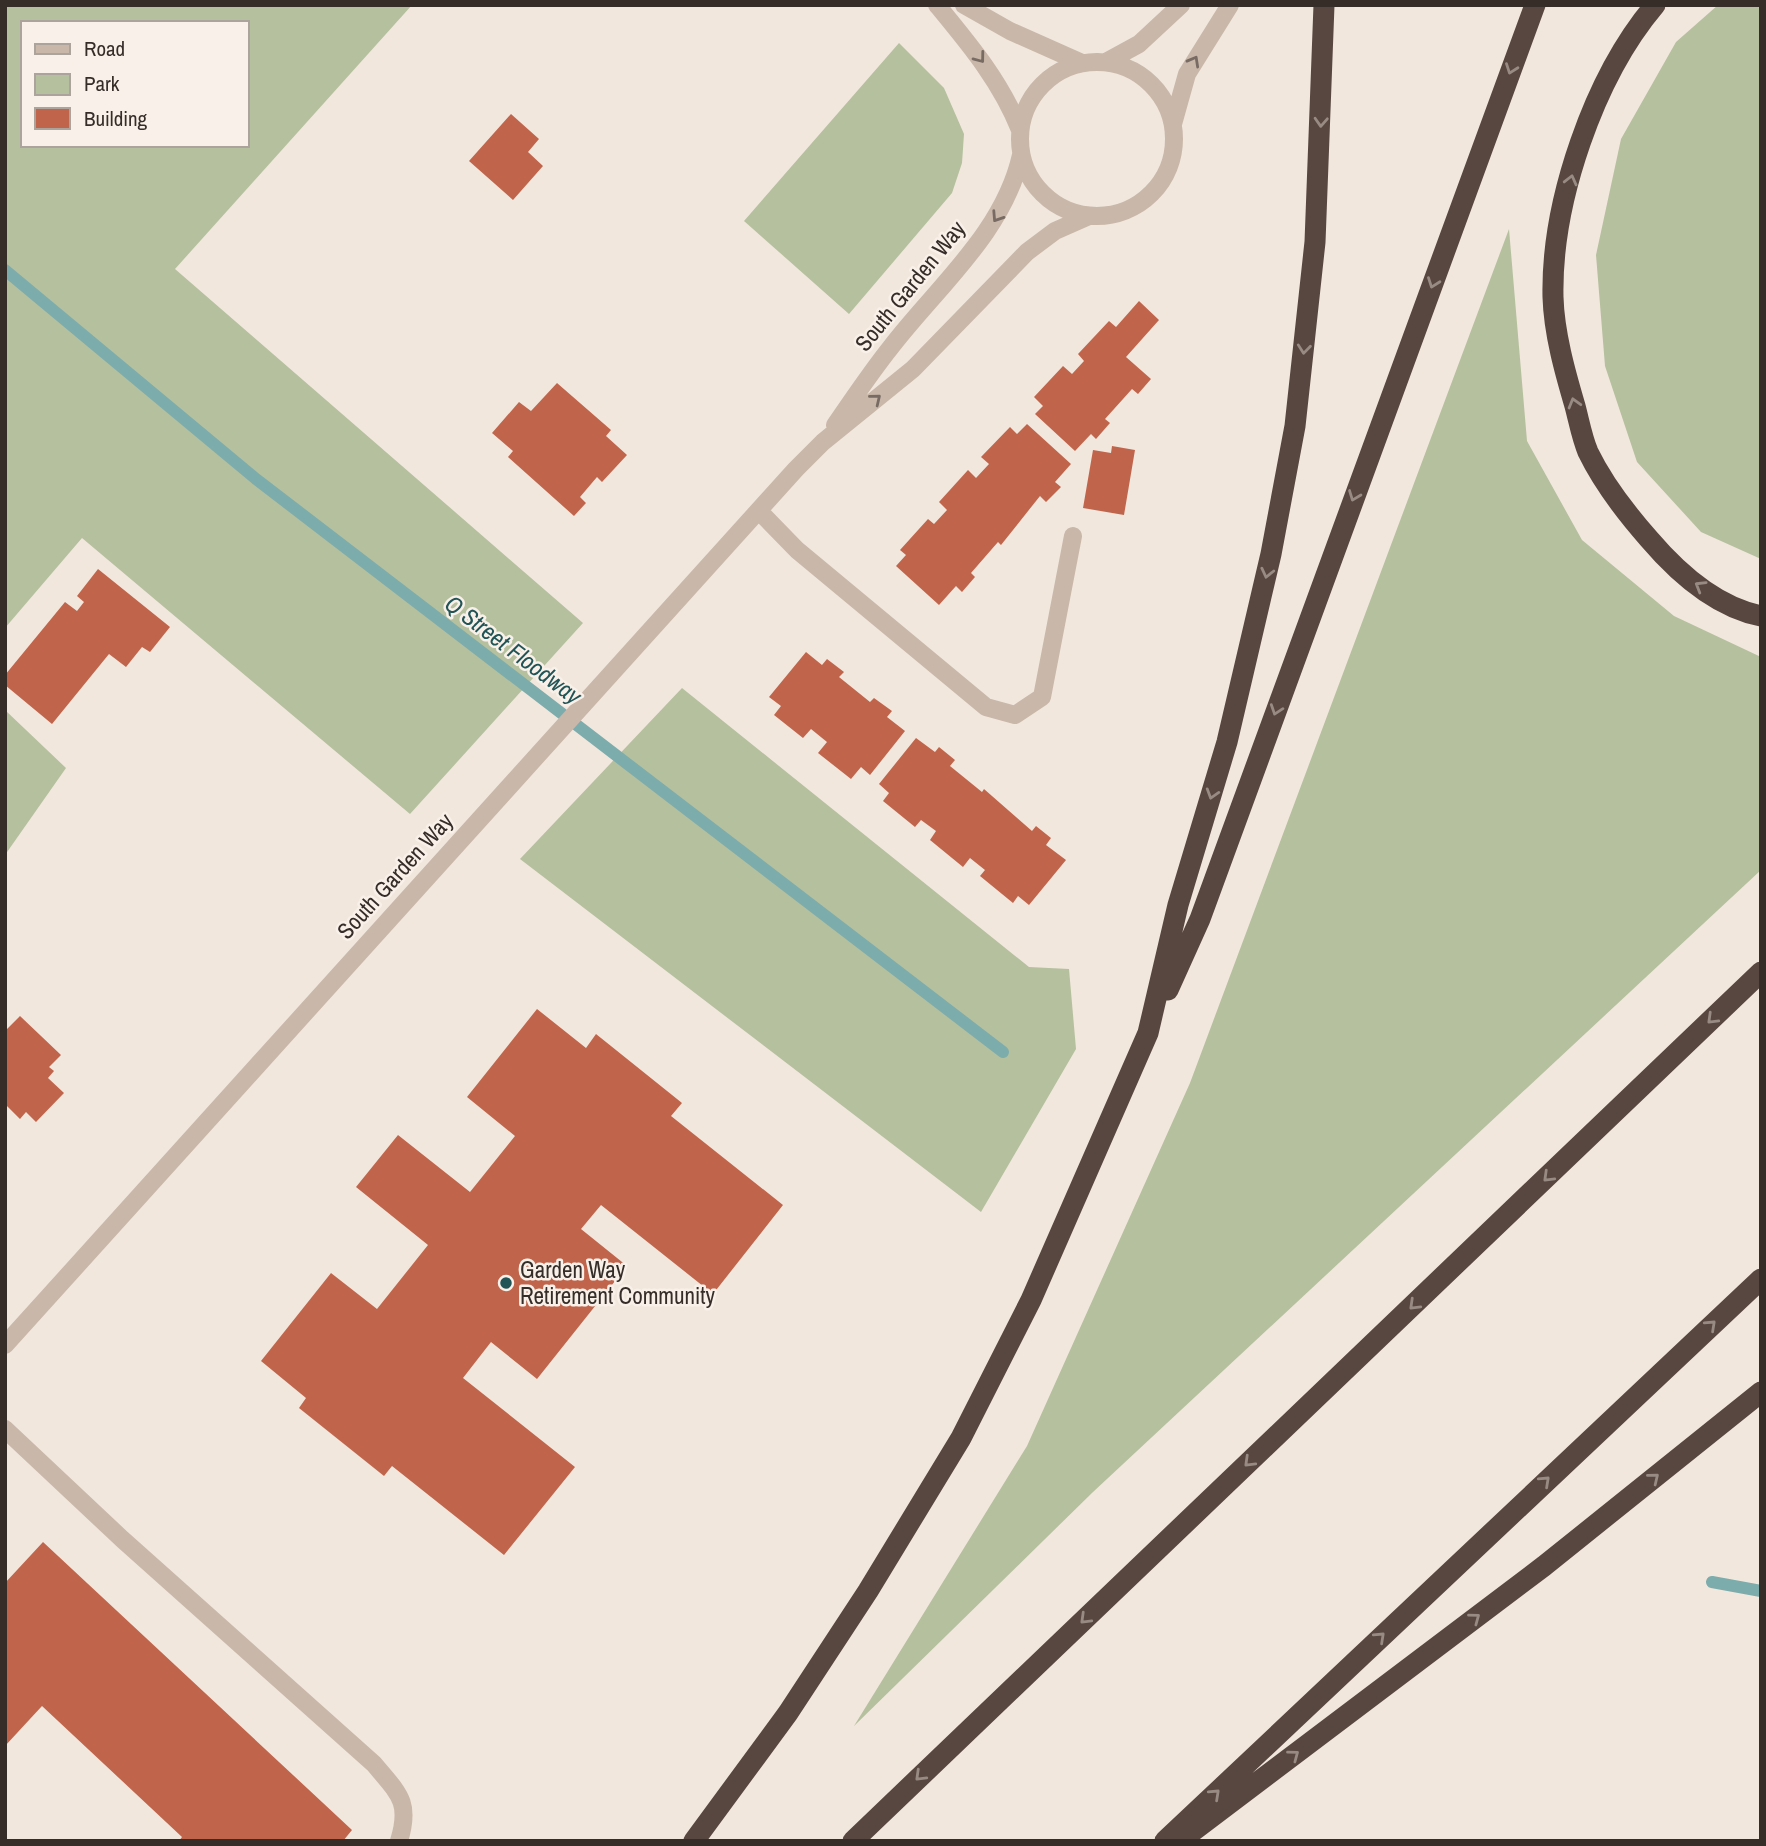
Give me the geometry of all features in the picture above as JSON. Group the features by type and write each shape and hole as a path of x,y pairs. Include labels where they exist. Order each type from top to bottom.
{"highway":[{"path":"1148,1033 1178,905 1227,743 1271,554 1295,426 1315,242 1325,54 1324,5"},
{"path":"694,1841 788,1713 868,1591 961,1438 1031,1300 1205,906 1535,5"},
{"path":"1655,5 1607,76 1579,145 1561,218 1553,297 1565,370 1588,452 1630,518 1680,574 1745,613 1761,616"},
{"path":"853,1841 1761,972"},
{"path":"1165,1841 1761,1279"},
{"path":"1181,1841 1544,1566 1761,1392"}],"street":[{"path":"937,5 984,62 1009,102 1020,130"},
{"path":"964,5 1010,31 1082,63"},
{"name":"South Garden Way","path":"1106,62 1148,37 1181,5"},
{"path":"1173,124 1191,66 1230,5"},
{"name":"South Garden Way","path":"5,1345 823,442 890,347 995,222 1012,190 1021,155 1020,130 1027,107 1040,86 1059,71 1082,63 1106,62 1130,68 1150,82 1165,101 1173,124 1175,148 1168,171 1155,192 1136,206 1113,215 1089,216 1066,210 1045,196 1030,178 1021,155"},
{"name":"South Garden Way","path":"823,442 913,369 1027,252 1055,230 1089,216"},
{"path":"759,511 797,550 986,707 1015,715 1042,697 1073,536"},
{"path":"5,1429 122,1539 374,1765 397,1792 406,1817 399,1841"}],"green space":[{"path":"5,5 412,5 175,269 583,623 410,814 82,538 5,628"},
{"path":"1718,5 1761,5 1761,559 1701,532 1637,462 1605,366 1596,255 1621,139 1676,42"},
{"path":"899,43 944,88 964,134 962,163 952,193 849,314 744,221"},
{"path":"1509,229 1527,441 1582,540 1674,616 1761,657 1761,870 1093,1492 854,1726 1027,1446 1190,1083"},
{"path":"682,688 1029,967 1069,969 1076,1049 981,1212 520,859"},
{"path":"5,710 66,768 5,855"}],"building":[{"path":"511,114 539,139 528,152 543,166 513,200 469,161"},
{"path":"1139,301 1159,320 1126,357 1151,379 1138,394 1132,389 1105,419 1110,423 1096,439 1091,434 1075,451 1035,414 1043,406 1034,397 1063,366 1072,374 1084,361 1078,354 1109,321 1116,327"},
{"path":"557,383 611,430 606,436 627,455 602,482 597,477 580,497 586,503 574,516 508,457 513,451 492,433 519,402 531,411"},
{"path":"1027,424 1071,464 1055,482 1061,487 1046,502 1040,496 1001,545 998,542 971,573 975,577 962,592 956,586 939,605 896,566 906,555 900,550 928,519 934,524 947,510 939,502 968,470 976,478 989,464 981,457 1010,427 1017,434"},
{"path":"1112,446 1135,450 1124,515 1083,508 1093,450 1111,453"},
{"path":"98,569 170,627 150,652 142,647 126,667 109,654 52,724 5,685 5,675 65,602 77,611 84,602 77,596"},
{"path":"806,652 822,665 827,659 844,672 839,677 870,702 874,698 892,711 887,717 905,731 870,775 861,767 851,779 818,753 827,742 811,729 803,738 774,715 781,706 769,697"},
{"path":"916,738 935,752 939,747 955,760 950,766 982,792 984,789 1032,831 1036,826 1051,838 1046,845 1066,860 1029,905 1018,896 1013,903 980,876 985,870 970,858 963,867 930,840 936,831 921,820 915,827 883,801 889,793 879,784"},
{"name":"Garden Way Retirement Community","path":"537,1009 586,1048 596,1034 682,1103 671,1116 783,1205 713,1294 601,1205 581,1229 627,1266 537,1379 491,1342 463,1378 575,1467 504,1555 392,1466 384,1476 299,1408 306,1398 261,1361 331,1273 377,1309 428,1245 356,1187 398,1135 470,1192 515,1136 467,1097"},
{"path":"20,1016 61,1055 49,1067 54,1071 48,1078 64,1093 36,1122 26,1112 20,1119 5,1104 5,1031"},
{"path":"43,1542 352,1830 343,1841 179,1841 182,1837 42,1706 5,1746 5,1583"}],"waterway":[{"name":"Q Street Floodway","path":"5,270 256,479 1003,1052"},
{"name":"Q Street Floodway","path":"1712,1582 1761,1591"}],"place":[{"name":"Garden Way Retirement Community","path":"506,1283"}]}
